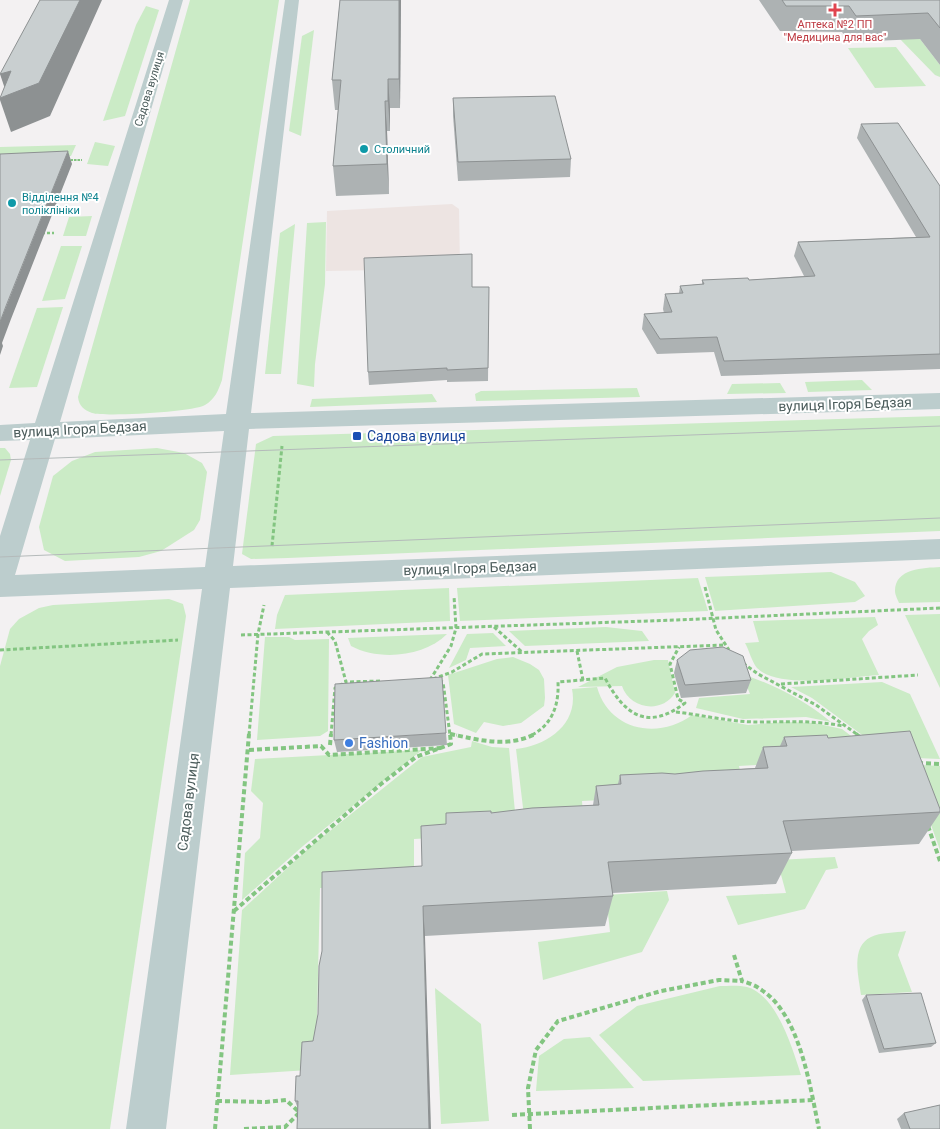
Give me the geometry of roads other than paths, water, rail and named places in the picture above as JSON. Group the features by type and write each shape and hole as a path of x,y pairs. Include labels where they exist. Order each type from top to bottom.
{"main road":[{"name":"Садова вулиця","path":"0,580 176,0"},
{"name":"Садова вулиця","path":"146,1129 292,0"},
{"name":"вулиця Ігоря Бедзая","path":"0,433 286,420 940,401"},
{"name":"вулиця Ігоря Бедзая","path":"0,586 940,549"}],"tram line":[{"path":"0,460 940,426"},
{"path":"0,557 940,518"}],"place":[{"name":"Аптека №2 ПП \"Медицина для вас\"","path":"835,10"},
{"name":"Столичний","path":"364,149"},
{"name":"Відділення №4 поліклініки","path":"12,203"},
{"name":"Садова вулиця","path":"357,436"},
{"name":"Fashion","path":"349,743"}]}
